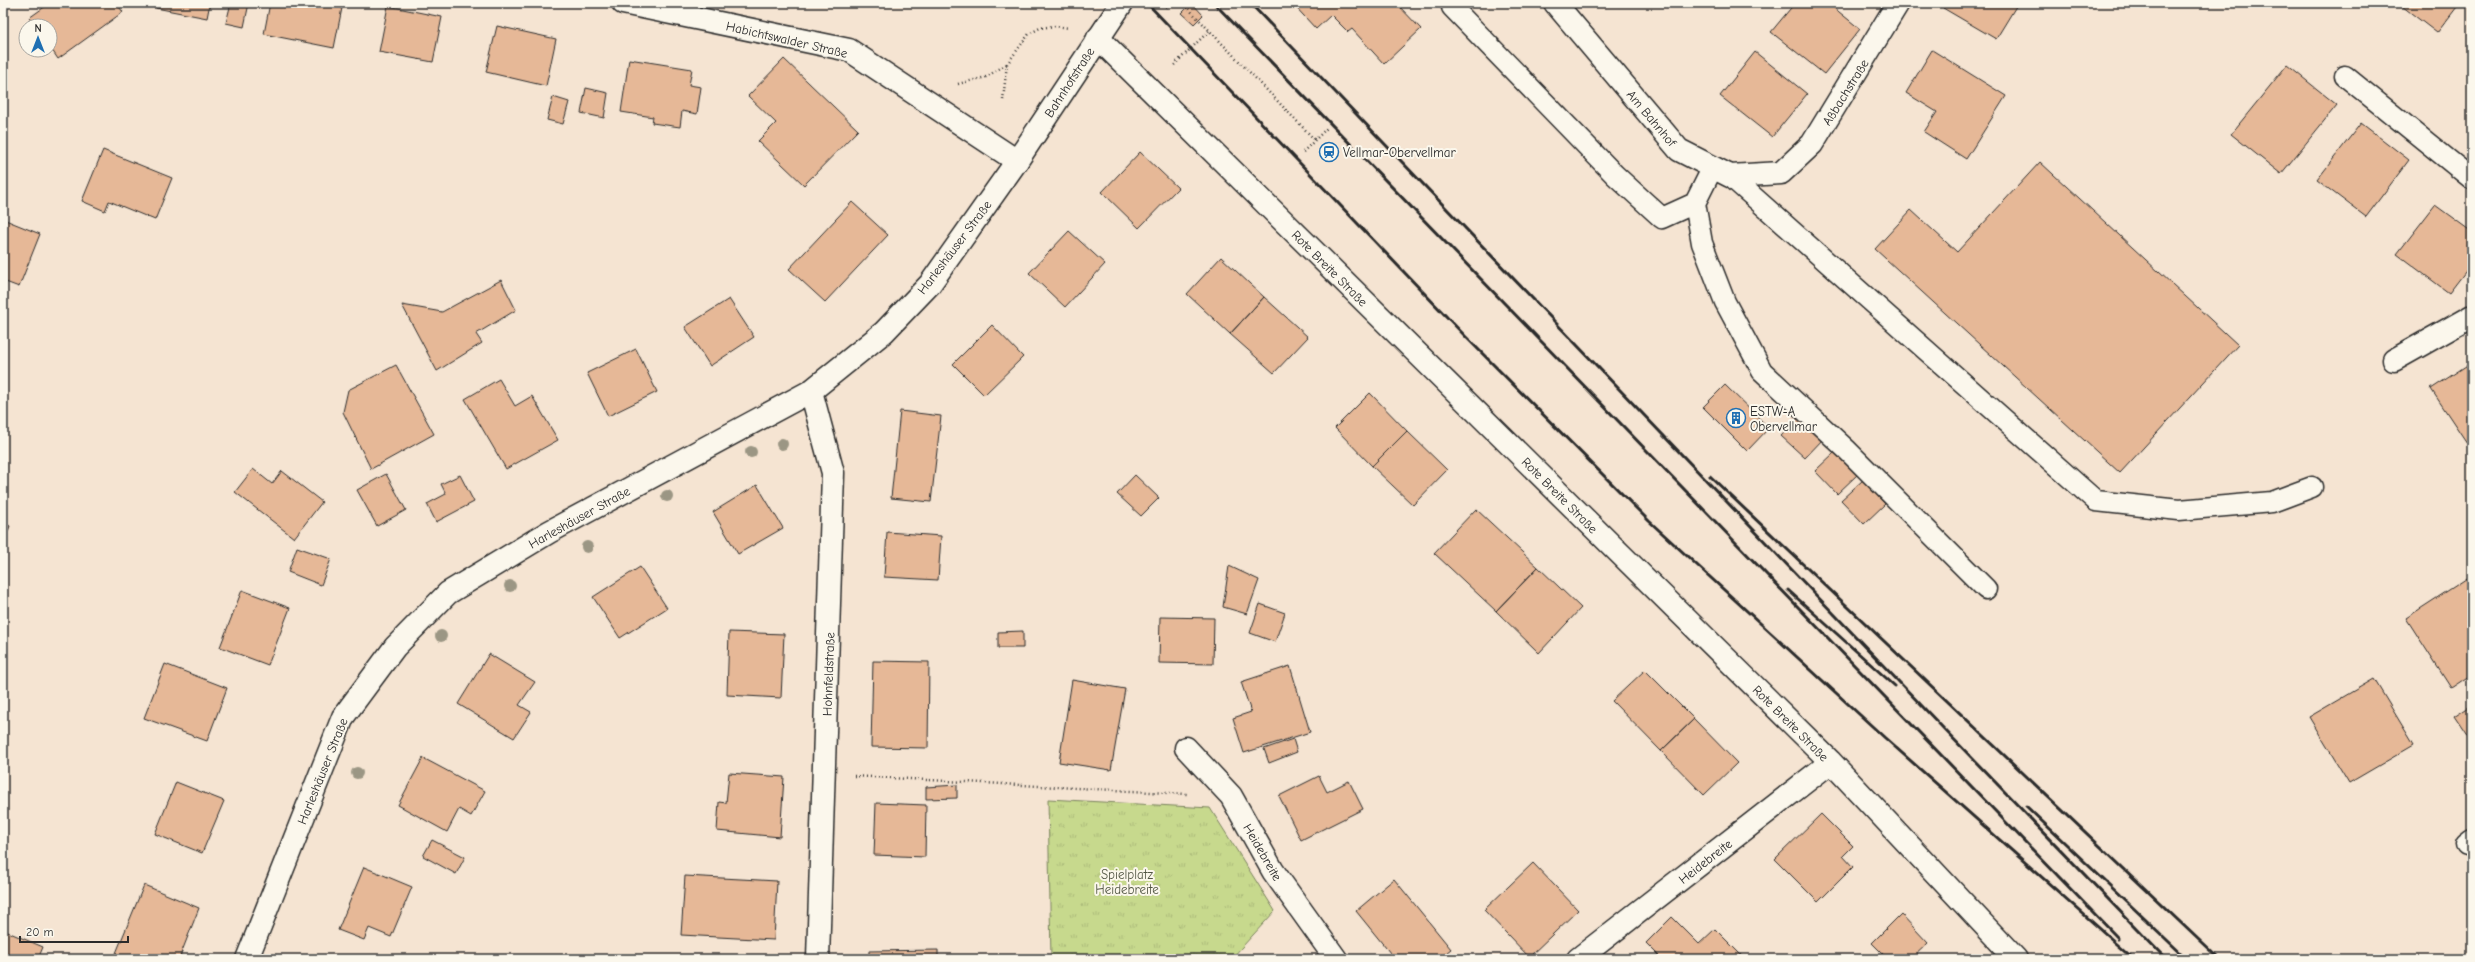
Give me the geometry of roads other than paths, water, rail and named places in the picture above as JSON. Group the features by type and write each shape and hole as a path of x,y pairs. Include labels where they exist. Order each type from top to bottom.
{"street":[{"name":"Habichtswalder Straße","path":"623,3 849,50 1017,161"},
{"name":"Am Bahnhof","path":"1555,3 1679,150 1722,172 1781,173"},
{"name":"Aßbachstraße","path":"1781,173 1812,144 1898,3"},
{"name":"Bahnhofstraße","path":"1017,161 1120,5"},
{"name":"Rote Breite Straße","path":"1098,38 1831,762 2016,959"},
{"name":"Harleshäuser Straße","path":"247,959 343,716 394,647 442,598 549,532 811,391 884,332 930,284 1017,161"},
{"path":"2394,360 2472,316"},
{"name":"Hohnfeldstraße","path":"811,391 833,473 825,774 818,959"},
{"name":"Heidebreite","path":"1186,748 1231,796 1272,872 1336,959"},
{"name":"Heidebreite","path":"1578,959 1831,762"}],"lane":[{"path":"1452,7 1614,174 1662,218 1695,204 1722,172 2096,501 2179,510 2272,502 2312,487"},
{"path":"2345,76 2472,179"},
{"path":"1695,204 1702,243 1725,302 1762,371 1846,449 1986,589"}],"railway":[{"path":"1147,3 1466,337 1649,521 1885,738 2134,959"},
{"path":"1214,3 2118,938"},
{"path":"1250,3 2166,959"},
{"path":"1710,476 2219,959"},
{"path":"1788,590 1895,686"},
{"path":"2026,806 2187,959"}],"place":[{"name":"Vellmar-Obervellmar","path":"1329,152"},
{"name":"ESTW-A Obervellmar","path":"1736,418"}],"park label":[{"name":"Spielplatz Heidebreite","path":"1127,882"}]}
